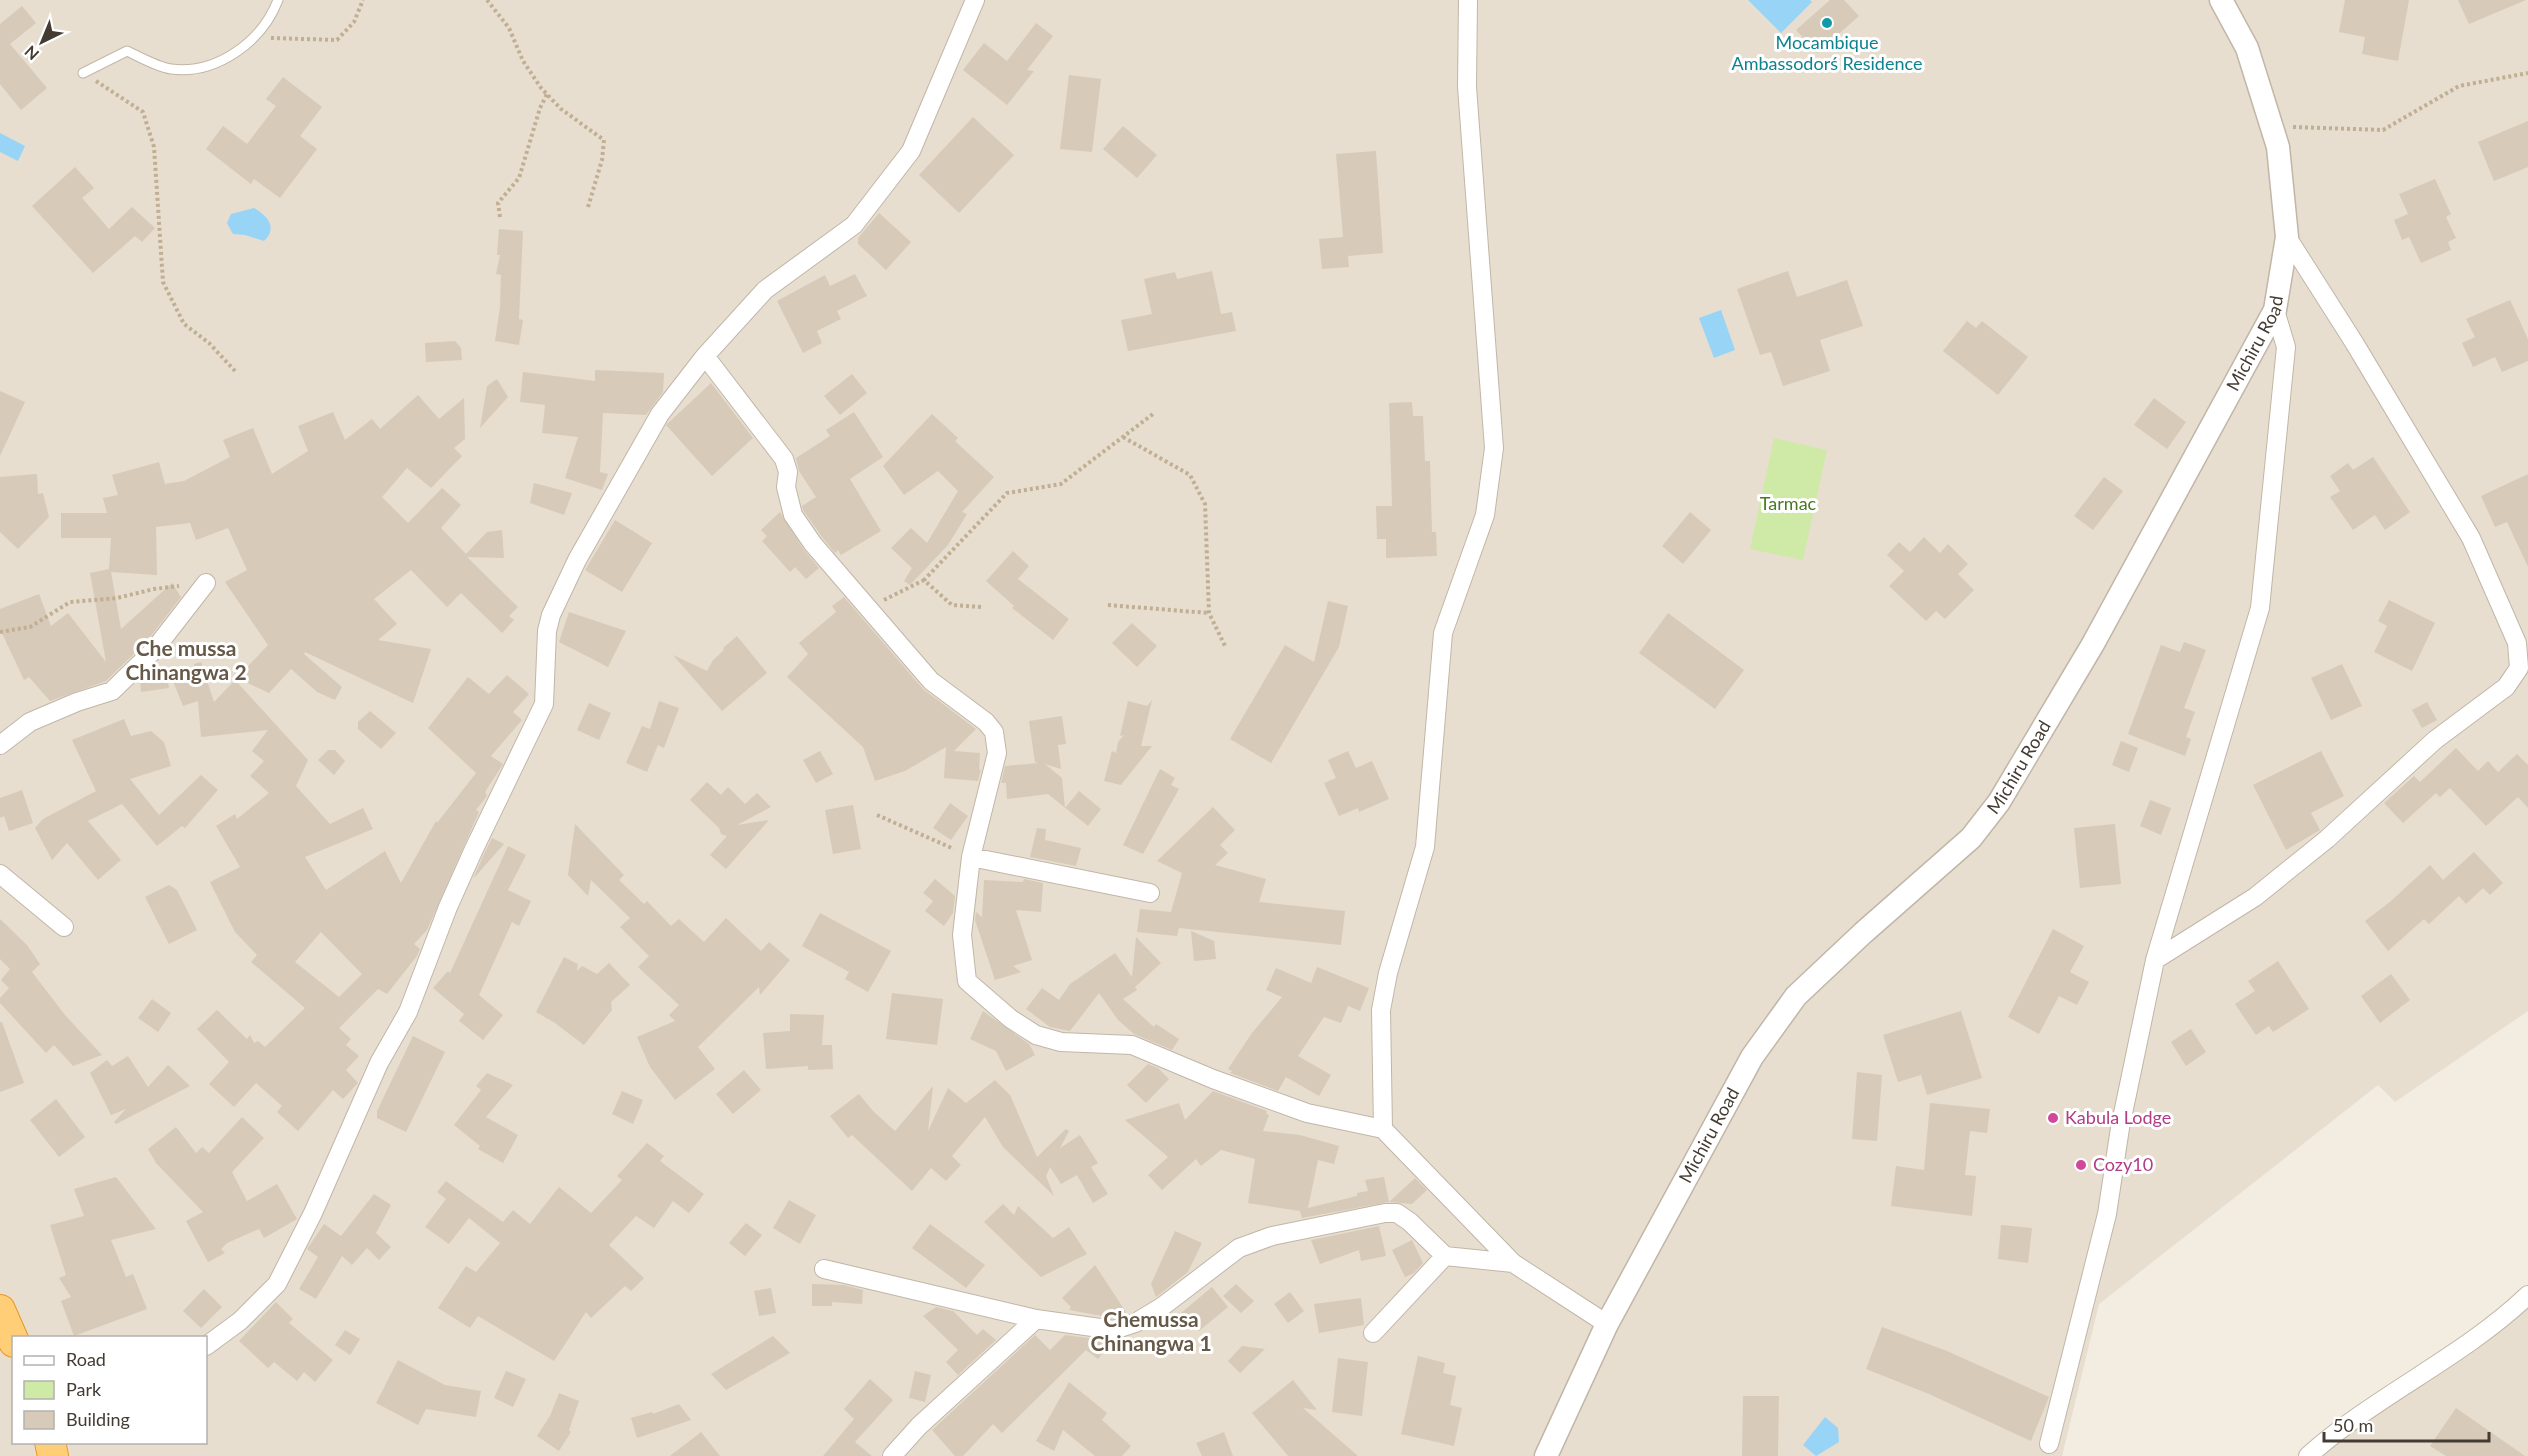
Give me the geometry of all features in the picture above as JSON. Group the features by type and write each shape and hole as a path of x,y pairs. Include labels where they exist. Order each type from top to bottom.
{"highway":[{"path":"0,1310 12,1339"}],"street":[{"path":"207,1345 240,1321 277,1284 314,1214 379,1063 408,1012 448,907 474,849 544,704 547,631 551,615 577,560 660,414 705,356 765,290 854,225 911,151 975,0"},
{"path":"1383,1129 1381,1010 1388,973 1425,847 1443,633 1485,515 1494,448 1467,87 1468,0"},
{"name":"Michiru Road","path":"1546,1456 1607,1324 1752,1058 1777,1019 1796,996 1863,933 1971,838 2000,802 2104,624 2275,310 2287,237 2278,147 2247,48 2221,0"},
{"path":"2155,960 2264,890 2327,839 2435,740 2506,687 2519,668 2517,643 2471,538 2287,237"},
{"path":"2049,1444 2106,1214 2120,1128 2155,960 2260,608 2286,347 2275,310"},
{"path":"705,356 784,459 788,472 786,487 793,515 813,544 931,681 986,722 994,732 997,753 971,857 962,935 967,981 1011,1019 1036,1035 1061,1042 1132,1045 1307,1113 1383,1129 1513,1263 1607,1324"},
{"path":"0,745 30,722 77,702 112,691 154,650 206,583"},
{"path":"971,857 1150,893"},
{"path":"0,874 64,927"},
{"path":"824,1269 1036,1319 1114,1330 1135,1323 1162,1306 1239,1248 1272,1236 1385,1213 1397,1213 1410,1222 1445,1256 1513,1263"},
{"path":"1373,1333 1445,1256"},
{"path":"2308,1456 2335,1432 2491,1326 2528,1295"},
{"path":"892,1456 919,1426 1036,1319"},
{"path":"0,1354 12,1342"}],"lane":[{"path":"83,73 127,51 170,69 204,68 228,58 252,38 279,0"}],"path":[{"path":"252,38 337,40 354,22 363,0"},
{"path":"487,0 509,28 523,61 547,94 561,109 604,140 602,160 588,207"},
{"path":"83,73 143,112 154,147 163,282 184,324 209,343 235,371"},
{"path":"2287,127 2383,130 2459,86 2528,73"},
{"path":"500,217 498,203 519,178 540,108 547,94"},
{"path":"868,609 924,580 1007,493 1061,484 1153,414"},
{"path":"1123,437 1190,475 1205,504 1209,614 1226,648"},
{"path":"924,580 952,605 981,606"},
{"path":"0,632 30,627 70,602 117,598 154,589 206,583"},
{"path":"1108,605 1209,614"},
{"path":"877,815 971,857"}],"shaded area":[{"path":"0,0 2528,0 2528,1011 2395,1102 2378,1085 2099,1304 2062,1456 0,1456"},
{"path":"2528,1292 2528,1456 2307,1456"}],"green space":[{"name":"Tarmac","path":"1774,438 1827,450 1803,560 1750,549"}],"water":[{"path":"1748,0 1810,0 1812,2 1781,33"},
{"path":"0,133 25,146 18,161 0,152"},
{"path":"254,208 270,223 270,231 264,241 233,234 227,223 231,214"},
{"path":"1721,310 1735,350 1714,358 1699,318"},
{"path":"1825,1417 1838,1428 1839,1442 1816,1456 1803,1445"}],"building":[{"name":"Mocambique Ambassodorś Residence","path":"1830,0 1844,0 1859,16 1817,53 1796,30"},
{"path":"2345,0 2409,0 2398,61 2362,54 2365,37 2339,32"},
{"path":"2458,0 2526,0 2469,24"},
{"path":"22,6 36,23 10,44 47,88 21,110 0,84 0,24"},
{"path":"1036,23 1053,36 1027,70 1034,71 1007,105 963,70 984,43 1007,61"},
{"path":"1069,75 1101,79 1092,152 1060,149"},
{"path":"283,77 322,107 300,136 317,149 280,198 254,179 251,184 206,149 223,126 247,144 276,106 266,99"},
{"path":"973,117 1014,155 959,213 919,175"},
{"path":"2528,121 2528,167 2494,181 2478,142"},
{"path":"1123,126 1157,155 1137,178 1103,149"},
{"path":"1376,151 1383,253 1348,256 1349,267 1322,269 1319,239 1343,237 1336,154"},
{"path":"75,167 94,188 82,198 109,229 132,207 155,228 142,242 135,236 93,273 32,206"},
{"path":"2435,179 2451,214 2446,217 2456,238 2448,242 2451,250 2421,263 2409,237 2402,240 2394,220 2408,214 2399,194"},
{"path":"879,213 911,242 886,270 858,244 858,238"},
{"path":"499,229 523,231 519,319 523,320 519,345 495,341 500,307 501,275 496,274 500,255 497,255"},
{"path":"1212,271 1221,314 1232,312 1236,331 1128,351 1121,320 1152,314 1144,279 1175,272 1177,279"},
{"path":"1788,271 1797,297 1847,280 1863,326 1820,340 1830,371 1783,386 1771,352 1760,355 1737,289"},
{"path":"855,274 867,296 837,311 841,319 817,331 822,343 803,353 777,301 825,275 830,286"},
{"path":"2510,300 2528,339 2528,361 2502,372 2495,357 2473,367 2462,343 2475,337 2466,319"},
{"path":"1967,321 1976,328 1982,321 2028,357 1998,395 1943,351"},
{"path":"455,341 461,348 462,360 426,362 425,343"},
{"path":"595,370 664,373 663,392 646,415 603,413 600,472 608,474 602,490 565,478 578,437 542,433 545,405 520,402 523,372 595,381"},
{"path":"852,374 867,393 840,415 824,396"},
{"path":"497,379 508,397 480,428 487,386"},
{"path":"711,383 753,438 712,476 666,425"},
{"path":"0,391 25,402 0,456"},
{"path":"418,395 439,419 464,398 465,439 454,448 462,456 431,488 407,468 382,497 408,523 442,488 461,505 441,528 466,554 487,532 502,530 504,558 467,557 518,607 509,616 514,620 502,633 461,593 447,607 411,570 374,599 397,624 378,640 431,649 413,703 305,652 304,654 342,687 335,700 317,692 291,669 269,693 237,678 268,645 225,582 247,570 228,528 196,540 190,523 156,527 157,575 111,572 121,629 172,583 181,597 147,641 106,681 50,701 29,677 24,680 0,629 0,609 39,594 51,626 68,613 106,662 90,573 109,569 111,538 61,538 61,513 107,513 103,498 118,495 112,475 159,462 165,484 184,481 230,457 223,440 253,428 272,474 308,451 298,426 333,412 345,440 372,419 380,429"},
{"path":"2154,398 2186,422 2167,449 2134,425"},
{"path":"1412,402 1413,416 1423,416 1425,461 1430,461 1432,532 1436,532 1437,556 1386,558 1386,539 1377,539 1376,506 1392,506 1389,403"},
{"path":"854,412 883,457 850,479 881,531 841,555 838,550 835,553 803,510 802,506 816,497 799,471 796,458 830,436 826,430"},
{"path":"932,414 958,438 955,441 994,477 962,512 967,514 948,545 910,585 904,581 912,568 891,548 911,528 927,543 958,491 938,471 904,495 883,466"},
{"path":"2373,457 2410,512 2385,530 2375,515 2353,530 2330,497 2340,491 2330,476 2348,463 2353,470"},
{"path":"37,474 38,494 43,493 49,517 18,549 0,532 0,477"},
{"path":"2528,474 2528,567 2507,522 2495,527 2481,496"},
{"path":"2104,477 2123,491 2093,530 2074,516"},
{"path":"534,483 572,493 564,515 530,503"},
{"path":"780,512 804,550 819,568 806,579 795,567 790,572 762,541 767,536 761,530"},
{"path":"1690,512 1711,530 1683,564 1662,546"},
{"path":"615,520 652,543 622,592 585,570"},
{"path":"1924,537 1940,553 1948,544 1968,564 1958,574 1974,590 1945,619 1936,611 1926,621 1889,586 1904,571 1887,555 1899,542 1910,552"},
{"path":"1013,551 1029,566 1018,579 1069,619 1053,640 1012,608 1014,606 986,581"},
{"path":"844,597 923,689 976,729 954,751 980,753 979,770 981,769 978,781 944,778 946,747 905,771 875,781 863,747 787,677 808,654 799,643 836,612 832,606"},
{"path":"2389,600 2435,623 2412,671 2374,652 2387,626 2378,621"},
{"path":"1328,601 1348,606 1339,647 1271,763 1230,739 1285,645 1314,662"},
{"path":"569,612 626,631 608,667 559,642"},
{"path":"1668,613 1744,670 1715,709 1639,653"},
{"path":"1132,623 1157,646 1137,667 1112,643"},
{"path":"737,636 767,673 722,711 673,655 707,671 713,660 724,650 723,648"},
{"path":"2184,642 2206,650 2184,708 2195,712 2186,737 2191,739 2185,756 2128,734 2161,645 2180,652"},
{"path":"201,662 214,702 235,680 308,760 296,786 330,824 363,808 373,829 305,857 326,890 385,851 401,883 436,821 437,823 476,773 428,728 468,677 489,694 507,675 529,694 513,712 522,720 491,756 503,764 485,792 487,796 476,810 479,812 427,930 414,944 420,949 417,956 387,994 378,989 339,1028 351,1039 346,1045 359,1056 346,1070 358,1083 343,1099 333,1090 298,1131 277,1112 282,1106 256,1083 234,1107 209,1084 229,1062 197,1029 217,1010 247,1039 250,1035 254,1043 258,1041 265,1047 305,1008 251,962 257,955 235,932 210,882 240,867 216,826 235,814 237,819 269,793 250,776 264,761 252,751 268,730 201,737 198,701 183,706 173,681 195,675 194,664","holes":["321,932 362,974 339,997 295,962"]},
{"path":"2342,664 2362,706 2331,720 2311,678"},
{"path":"166,671 169,688 141,692 140,680 146,674"},
{"path":"1152,700 1141,746 1152,746 1121,785 1104,781 1112,751 1116,753 1118,742 1124,735 1120,736 1128,701 1147,706"},
{"path":"659,701 679,708 664,748 658,745 647,772 626,763 642,726 650,729"},
{"path":"2427,702 2437,720 2422,728 2412,710"},
{"path":"589,703 611,713 599,740 577,730"},
{"path":"370,711 396,733 381,749 358,729 358,722"},
{"path":"1062,716 1066,744 1058,745 1061,769 1045,764 1062,778 1065,808 1048,794 1007,799 1006,783 1001,783 1005,766 1038,763 1035,762 1029,721"},
{"path":"124,719 131,736 151,731 164,742 171,766 130,779 159,815 201,775 218,790 185,828 182,826 157,846 122,804 88,821 121,860 98,880 67,843 52,860 35,828 43,819 96,791 72,740"},
{"path":"2121,741 2138,748 2129,772 2112,765"},
{"path":"2456,748 2478,771 2488,761 2498,772 2517,754 2528,765 2528,808 2518,797 2486,826 2450,788 2440,797 2436,793 2403,823 2384,803 2414,776 2420,782"},
{"path":"328,750 335,750 345,761 334,775 318,760"},
{"path":"820,751 833,774 816,783 803,760"},
{"path":"1348,751 1356,768 1372,761 1389,799 1359,812 1358,808 1339,816 1324,783 1336,778 1328,760"},
{"path":"2321,751 2344,796 2311,813 2320,830 2286,850 2253,785"},
{"path":"1160,769 1175,778 1171,785 1179,789 1143,854 1123,845"},
{"path":"707,782 721,795 728,787 745,804 757,793 771,807 737,825 769,820 726,869 710,855 727,836 721,834 719,828 690,800"},
{"path":"22,790 33,823 9,831 4,816 0,818 0,798"},
{"path":"1079,791 1101,809 1088,826 1065,808"},
{"path":"2150,800 2171,808 2161,835 2140,826"},
{"path":"950,803 968,816 951,840 933,828"},
{"path":"853,805 861,849 833,854 825,810"},
{"path":"1213,807 1235,830 1220,845 1228,853 1215,865 1266,879 1259,902 1345,911 1341,945 1179,928 1177,936 1137,932 1140,909 1171,912 1182,873 1157,861"},
{"path":"575,824 624,875 619,880 644,904 647,901 671,926 679,919 704,942 726,918 761,951 769,942 790,960 760,995 759,987 698,1047 715,1069 675,1100 650,1067 637,1037 675,1021 669,1015 679,1005 638,967 649,956 620,927 630,918 591,880 588,896 568,875"},
{"path":"2115,824 2121,884 2080,888 2074,828"},
{"path":"1037,828 1046,829 1045,840 1081,848 1076,866 1030,857"},
{"path":"492,838 504,844 473,879 484,854"},
{"path":"508,846 526,855 508,890 531,901 519,926 512,922 479,995 503,1015 483,1040 459,1021 464,1014 433,988 448,971 450,973"},
{"path":"2474,852 2503,883 2490,895 2483,888 2466,904 2459,896 2429,924 2424,919 2388,951 2365,921 2391,901 2430,865 2443,880"},
{"path":"935,879 955,896 953,913 944,926 925,911 933,901 923,893"},
{"path":"1024,879 1043,883 1041,912 1016,910 1032,960 1013,966 1021,972 995,980 975,920 976,912 982,917 984,880 1023,882"},
{"path":"169,885 177,890 197,930 169,944 145,897"},
{"path":"820,913 891,951 868,992 845,979 849,972 802,946"},
{"path":"0,919 27,945 40,964 32,972 65,1015 102,1055 73,1066 54,1045 46,1053 0,1003 0,998 9,988 1,980 10,969 0,959"},
{"path":"2053,929 2084,946 2070,972 2089,982 2077,1005 2059,996 2039,1034 2008,1017"},
{"path":"1191,931 1214,941 1216,959 1194,961"},
{"path":"1136,937 1161,963 1135,987 1137,990 1123,999 1154,1027 1156,1024 1179,1039 1172,1050 1134,1034 1118,1020 1099,993 1070,1031 1050,1027 1026,1009 1042,988 1059,1000 1070,984 1115,953 1132,977"},
{"path":"564,957 578,964 577,971 582,966 597,974 609,963 630,985 611,1002 612,1010 584,1045 536,1012"},
{"path":"2278,961 2309,1009 2273,1032 2269,1026 2256,1035 2235,1004 2255,991 2248,981"},
{"path":"1317,967 1369,988 1360,1011 1348,1006 1341,1023 1324,1017 1298,1056 1331,1075 1319,1096 1286,1077 1278,1091 1230,1073 1232,1071 1228,1069 1252,1033 1282,997 1266,990 1276,968 1311,983"},
{"path":"2391,974 2410,1000 2380,1023 2361,996"},
{"path":"892,993 943,999 937,1045 886,1039"},
{"path":"152,999 171,1013 158,1032 138,1018"},
{"path":"983,1011 1029,1044 1035,1055 1006,1071 996,1051 970,1039"},
{"path":"1961,1011 1982,1078 1927,1095 1921,1075 1898,1082 1883,1035"},
{"path":"790,1014 824,1015 822,1045 832,1045 833,1069 808,1070 808,1066 766,1069 763,1033 790,1031"},
{"path":"0,1022 2,1022 24,1083 0,1092"},
{"path":"2191,1029 2206,1052 2186,1066 2171,1042"},
{"path":"413,1036 445,1052 406,1132 377,1118 377,1111"},
{"path":"128,1056 148,1087 168,1065 190,1086 116,1124 114,1122 126,1109 111,1115 90,1073 107,1060 112,1066"},
{"path":"1148,1064 1158,1068 1169,1079 1146,1103 1127,1085"},
{"path":"744,1070 761,1090 733,1114 716,1094"},
{"path":"1857,1072 1882,1075 1877,1141 1852,1139"},
{"path":"487,1073 513,1085 486,1117 518,1135 503,1163 478,1149 480,1146 454,1125 481,1090 476,1086"},
{"path":"995,1080 1010,1095 1037,1157 1066,1129 1069,1131 1060,1148 1080,1135 1098,1163 1091,1167 1108,1194 1093,1203 1077,1175 1061,1184 1050,1167 1046,1176 1054,1196 1003,1147 985,1117 952,1156 961,1165 946,1181 931,1168 912,1191 852,1135 848,1138 830,1116 859,1094 873,1111 895,1131 933,1086 928,1131 948,1088 966,1103"},
{"path":"622,1091 643,1100 633,1124 612,1114"},
{"path":"1213,1091 1267,1111 1266,1114 1269,1115 1263,1131 1300,1135 1339,1146 1334,1164 1318,1160 1308,1208 1357,1196 1357,1193 1368,1191 1365,1180 1384,1177 1389,1202 1302,1218 1300,1211 1248,1203 1255,1159 1221,1150 1201,1166 1196,1159 1162,1190 1148,1175 1168,1157 1125,1120 1179,1103 1185,1120"},
{"path":"56,1099 85,1137 59,1157 30,1120"},
{"path":"1930,1103 1990,1109 1987,1133 1970,1131 1965,1175 1976,1176 1972,1216 1891,1206 1896,1166 1924,1170"},
{"path":"242,1117 264,1138 232,1172 247,1201 277,1184 297,1219 264,1238 259,1229 227,1243 221,1249 225,1253 208,1262 186,1221 203,1212 156,1163 148,1149 176,1127 196,1153 202,1147 209,1153"},
{"path":"647,1143 664,1156 660,1161 704,1194 689,1213 673,1201 654,1228 636,1216 609,1245 644,1278 631,1291 625,1286 591,1318 586,1312 554,1361 478,1316 470,1328 438,1308 466,1266 476,1272 500,1243 469,1218 449,1244 425,1227 446,1199 437,1192 446,1181 503,1222 513,1210 530,1224 559,1187 591,1213 622,1180 617,1176"},
{"path":"116,1177 156,1229 111,1240 126,1277 133,1274 147,1309 74,1336 61,1301 71,1297 59,1278 66,1275 50,1225 84,1216 74,1189"},
{"path":"1415,1178 1427,1190 1412,1204 1389,1202"},
{"path":"374,1194 391,1205 376,1233 391,1247 379,1260 367,1248 352,1265 342,1256 316,1299 299,1289 318,1257 307,1249 324,1224 341,1236"},
{"path":"789,1200 816,1215 800,1244 773,1228"},
{"path":"1003,1204 1014,1215 1018,1206 1053,1238 1069,1227 1087,1254 1041,1277 984,1222"},
{"path":"746,1223 762,1235 745,1256 729,1243"},
{"path":"930,1224 985,1265 966,1288 912,1248"},
{"path":"2001,1225 2032,1228 2028,1263 1998,1259"},
{"path":"1379,1226 1386,1256 1361,1261 1359,1250 1320,1264 1311,1240"},
{"path":"1175,1231 1202,1243 1188,1272 1156,1297 1151,1284"},
{"path":"1412,1240 1423,1263 1414,1273 1405,1277 1392,1250"},
{"path":"1095,1265 1126,1312 1123,1315 1113,1318 1069,1310 1071,1307 1062,1298"},
{"path":"812,1284 844,1285 863,1290 862,1304 832,1302 832,1306 812,1306"},
{"path":"1236,1284 1254,1301 1241,1313 1223,1296"},
{"path":"1212,1287 1228,1307 1199,1331 1181,1313"},
{"path":"771,1288 776,1313 759,1316 754,1291"},
{"path":"204,1289 222,1307 201,1328 183,1311"},
{"path":"1290,1292 1304,1311 1288,1323 1274,1304"},
{"path":"1361,1298 1364,1325 1319,1333 1314,1304"},
{"path":"276,1302 293,1319 289,1323 333,1360 315,1382 304,1372 297,1381 274,1362 268,1368 239,1341"},
{"path":"936,1307 953,1311 977,1335 983,1329 996,1340 958,1375 946,1362 958,1350 923,1316"},
{"path":"1882,1327 1947,1351 2049,1397 2031,1441 1929,1394 1866,1369"},
{"path":"345,1330 360,1339 350,1355 335,1345"},
{"path":"1035,1335 1050,1350 1065,1335 1112,1341 1098,1359 1086,1350 1002,1433 993,1424 963,1456 955,1456 932,1430"},
{"path":"773,1336 790,1353 726,1390 711,1374"},
{"path":"1242,1346 1265,1349 1240,1373 1228,1361"},
{"path":"1418,1356 1445,1363 1443,1373 1456,1376 1450,1405 1462,1408 1454,1446 1401,1434"},
{"path":"1338,1358 1368,1362 1362,1416 1332,1412"},
{"path":"398,1360 445,1385 481,1391 476,1417 426,1409 418,1425 376,1403"},
{"path":"506,1371 526,1379 513,1407 494,1398"},
{"path":"915,1371 931,1375 925,1402 909,1398"},
{"path":"870,1379 893,1400 855,1442 872,1456 823,1456 854,1419 844,1409"},
{"path":"1293,1380 1317,1410 1303,1408 1358,1456 1288,1456 1252,1413"},
{"path":"1069,1382 1107,1413 1102,1420 1131,1446 1122,1456 1095,1456 1063,1430 1054,1451 1036,1441"},
{"path":"559,1393 579,1401 569,1430 571,1432 559,1451 537,1436 550,1416"},
{"path":"1743,1396 1779,1396 1778,1456 1742,1456"},
{"path":"679,1404 691,1420 637,1438 631,1418 652,1412 653,1414"},
{"path":"2456,1408 2525,1456 2446,1456 2430,1446"},
{"path":"701,1432 720,1456 670,1456"},
{"path":"1224,1432 1233,1456 1202,1456 1196,1443"}],"place":[{"name":"Mocambique Ambassodorś Residence","path":"1827,23"},
{"name":"Kabula Lodge","path":"2053,1118"},
{"name":"Cozy10","path":"2081,1165"}],"district":[{"name":"Che mussa Chinangwa 2","path":"186,661"},
{"name":"Chemussa Chinangwa 1","path":"1151,1332"}]}
